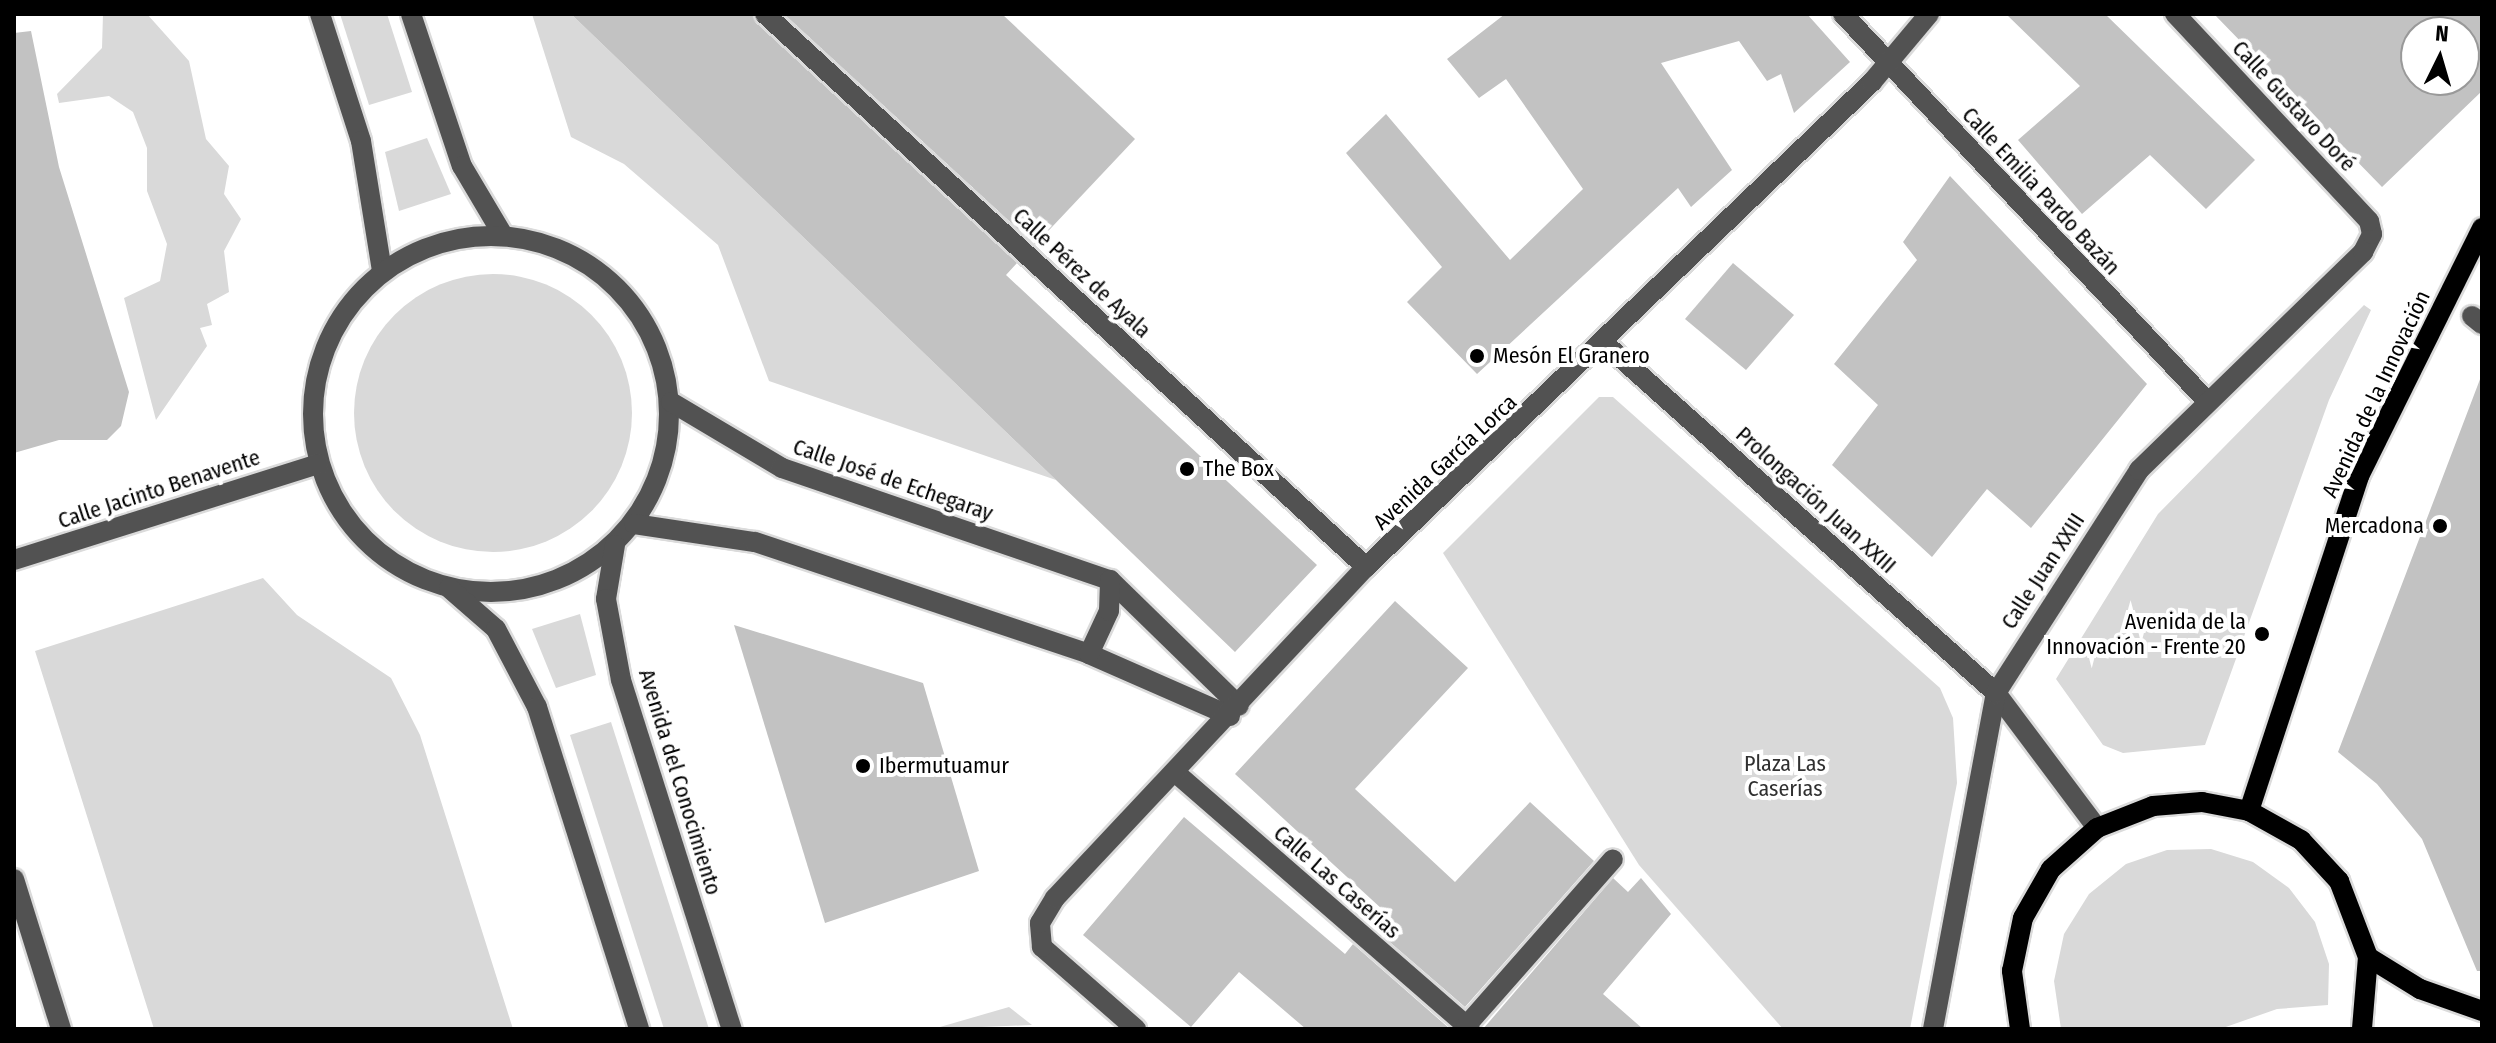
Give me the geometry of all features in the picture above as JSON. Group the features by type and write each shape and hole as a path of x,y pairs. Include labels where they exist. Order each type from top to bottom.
{"main road":[{"name":"Avenida de la Innovación","path":"2249,811 2359,476 2482,228"},
{"path":"2020,1029 2012,971 2023,918 2051,869 2097,828 2153,806 2202,802 2249,811 2301,840 2339,881 2368,957 2362,1029"},
{"path":"2368,957 2420,989 2482,1011"}],"street":[{"path":"320,14 361,141 382,271"},
{"path":"411,14 462,166 503,235"},
{"name":"Calle Pérez de Ayala","path":"765,14 1366,567"},
{"name":"Calle Emilia Pardo Bazán","path":"1843,14 2206,400"},
{"name":"Avenida García Lorca","path":"1136,1029 1042,947 1040,923 1055,898 1177,774 1366,567 1604,343 1886,62 1929,14"},
{"name":"Calle Gustavo Doré","path":"2175,14 2369,221 2372,234"},
{"name":"Calle Juan XXIII","path":"1933,1029 1996,693 2139,470 2206,400 2327,289 2372,234"},
{"path":"503,235 565,250 620,287 654,336 671,402 665,465 634,524 615,545 581,571 513,592 449,588 400,568 343,516 318,464 311,419 319,362 345,309 382,271 440,242 503,235"},
{"name":"Prolongación Juan XXIII","path":"1604,343 1996,693 2097,828"},
{"name":"Calle José de Echegaray","path":"671,402 782,468 1110,580 1235,711"},
{"name":"Calle Jacinto Benavente","path":"14,560 318,464"},
{"path":"634,524 725,534 1089,654 1235,711"},
{"name":"Avenida del Conocimiento","path":"615,545 606,599 621,680 732,1029"},
{"path":"1089,654 1109,611 1110,580"},
{"path":"449,588 496,629 537,707 639,1029"},
{"name":"Calle Las Caserías","path":"1177,774 1468,1027 1613,859"},
{"path":"14,879 61,1029"}],"green space":[{"path":"103,14 147,14 189,61 206,139 229,166 224,194 241,219 224,251 229,292 207,304 212,325 200,328 207,346 156,420 124,298 160,281 167,244 147,191 147,148 133,112 109,96 59,103 57,94 102,48"},
{"path":"340,14 387,14 412,92 369,105"},
{"path":"532,14 571,14 1056,480 769,381 718,245 624,164 571,137"},
{"path":"427,138 451,194 399,211 385,152"},
{"path":"493,274 520,277 546,285 570,298 591,315 608,336 621,360 629,386 632,413 629,440 621,466 608,490 591,511 570,528 546,541 520,549 493,552 466,549 440,541 416,528 395,511 378,490 365,466 357,440 354,413 357,386 365,360 378,336 395,315 416,298 440,285 466,277"},
{"path":"2364,305 2371,310 2329,400 2205,745 2123,753 2103,745 2056,679 2158,514"},
{"name":"Plaza Las Caserías","path":"1599,397 1613,397 1940,688 1953,718 1957,783 1910,1029 1783,1029 1639,865 1443,553"},
{"path":"263,578 297,615 391,678 420,735 513,1029 154,1029 35,651"},
{"path":"580,614 596,675 556,688 532,629"},
{"path":"611,722 709,1029 664,1029 570,735"},
{"path":"2211,849 2253,862 2289,888 2315,922 2329,964 2328,1005 2277,1009 2220,1029 2061,1029 2054,981 2064,934 2089,894 2126,864 2167,850"},
{"path":"1009,1007 1032,1025 933,1029"}],"building":[{"path":"571,14 752,14 1017,263 1006,275 1317,565 1235,652"},
{"path":"784,14 1002,14 1135,139 1035,245"},
{"path":"1505,14 1807,14 1850,62 1794,113 1781,74 1767,81 1739,41 1661,63 1732,170 1691,207 1678,188 1477,374 1407,302 1442,267 1346,153 1386,114 1510,260 1583,189 1506,79 1479,98 1447,59"},
{"path":"2006,14 2105,14 2255,160 2206,209 2150,155 2082,214 2018,140 2080,86"},
{"path":"2214,14 2482,14 2480,93 2480,16 2400,16 2400,96 2477,96 2382,187"},
{"path":"31,31 59,167 129,392 121,426 107,440 59,440 14,453 14,33"},
{"path":"1950,176 2147,384 2031,528 1987,489 1932,557 1832,465 1878,405 1834,364 1917,260 1903,242"},
{"path":"1733,263 1794,315 1746,370 1685,319"},
{"path":"2482,374 2482,971 2477,971 2422,839 2377,784 2338,752"},
{"path":"1395,601 1468,668 1355,789 1455,882 1530,802 1594,861 1465,1007 1370,925 1383,910 1235,774"},
{"name":"Ibermutuamur","path":"734,625 923,683 979,871 825,923"},
{"path":"1184,817 1345,954 1353,944 1450,1029 1306,1029 1239,972 1191,1027 1083,935"},
{"path":"1613,878 1628,892 1641,878 1671,914 1603,994 1643,1029 1483,1029"}],"place":[{"name":"Mesón El Granero","path":"1477,356"},
{"name":"The Box","path":"1187,469"},
{"name":"Mercadona","path":"2440,526"},
{"name":"Avenida de la Innovación - Frente 20","path":"2262,634"},
{"name":"Ibermutuamur","path":"863,766"}]}
